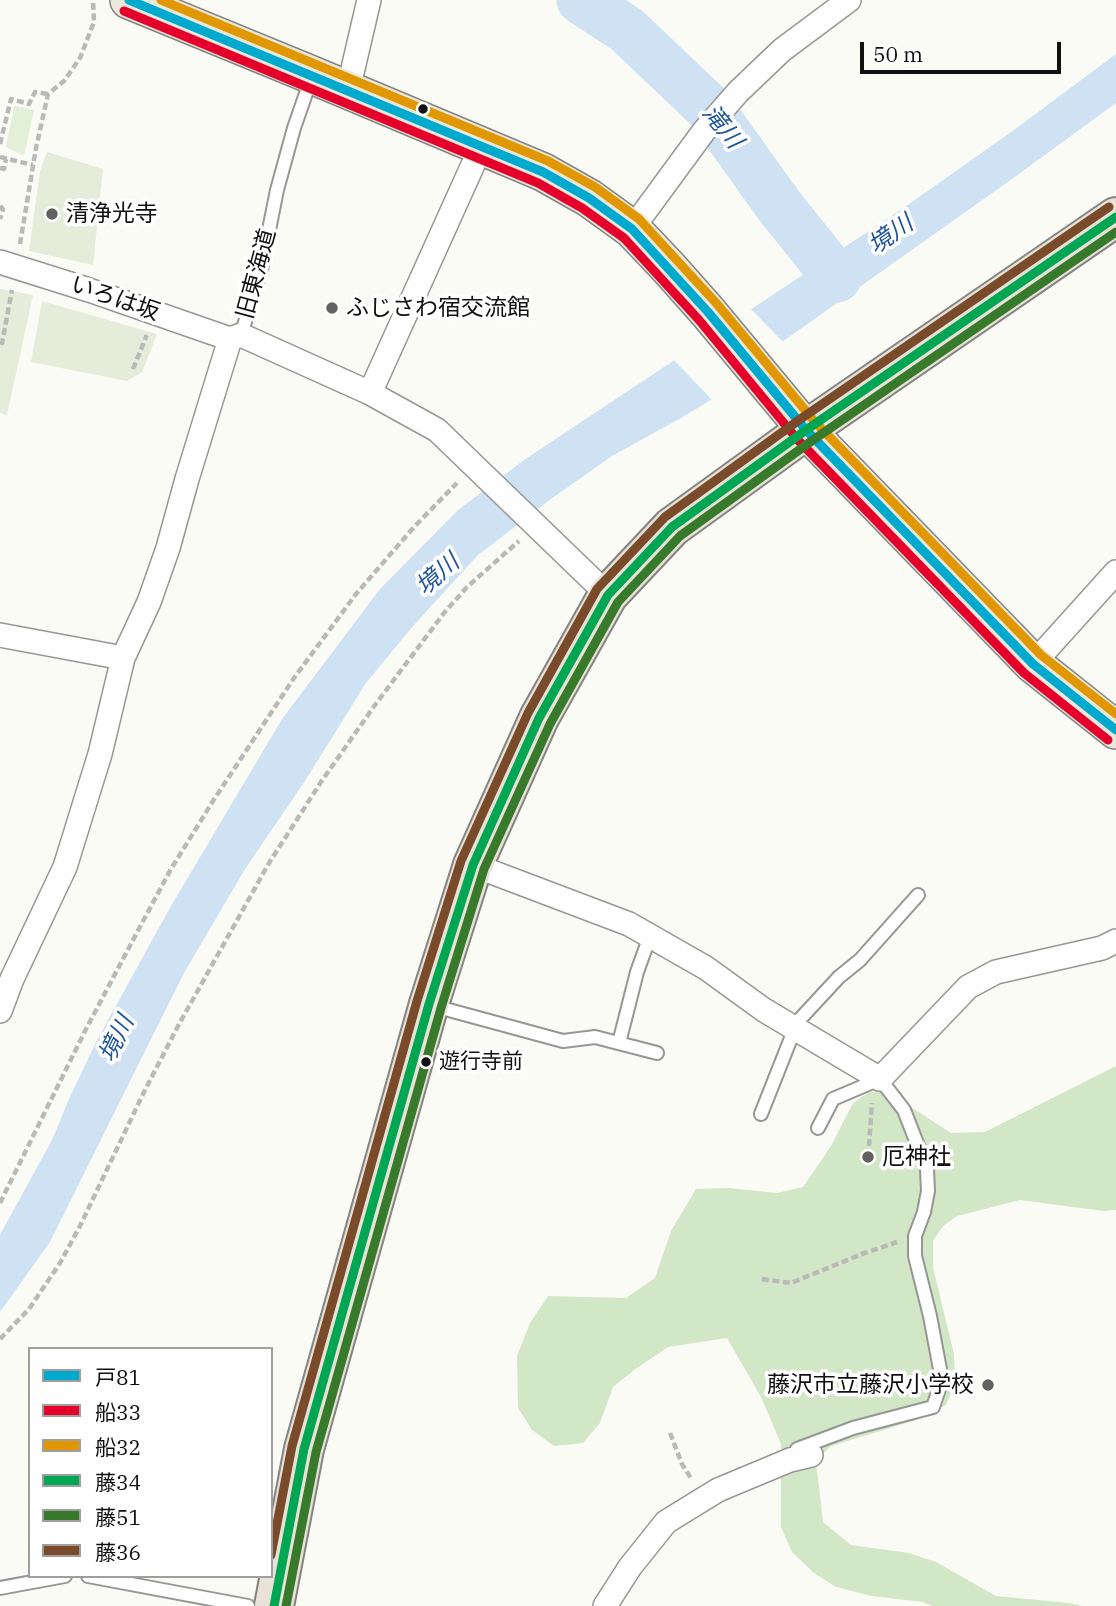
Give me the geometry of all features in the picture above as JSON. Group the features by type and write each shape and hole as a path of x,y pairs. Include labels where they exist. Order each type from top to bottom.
{"highway":[{"path":"274,1606 304,1449 429,1004 473,865 539,718 608,595 672,527 806,430 1116,217"}],"main road":[{"path":"129,0 543,172 589,198 632,229 708,313 806,430 1034,664 1116,730"}],"street":[{"path":"348,90 369,0"},
{"path":"632,229 704,131 738,92 782,50 849,0"},
{"path":"370,393 481,147"},
{"name":"いろは坂","path":"8,264 150,312 235,337"},
{"path":"0,1011 69,855 100,754 123,658 149,602 168,548 187,480 235,337"},
{"name":"旧東海道","path":"235,337 370,393 437,430 535,526"},
{"path":"535,526 608,595"},
{"path":"1034,664 1116,572"},
{"path":"0,635 123,658"},
{"path":"473,865 629,924 706,968 764,1010 880,1079 968,987 996,972 1102,948 1116,941"},
{"path":"605,1606 630,1567 666,1522 718,1490 800,1457"}],"lane":[{"name":"旧東海道","path":"235,337 261,270 277,190 312,75"},
{"path":"761,1114 801,1018 839,976 860,960 918,895"},
{"path":"619,1043 637,972 650,936"},
{"path":"429,1004 563,1041 595,1037 657,1053"},
{"path":"800,1457 793,1451 853,1427 933,1407 942,1380 915,1256 915,1237 928,1191 927,1169 904,1110 880,1079 833,1099 818,1128"},
{"path":"0,1588 54,1578"},
{"path":"99,1578 248,1606"}],"path":[{"path":"0,342 2,343 8,264 48,94 64,81 80,58 94,22 93,0"},
{"path":"0,144 10,99 29,104 35,92 48,94"},
{"path":"0,168 4,169 3,158 33,165"},
{"path":"0,206 3,209 0,219"},
{"path":"133,369 146,337 141,336 150,312"},
{"path":"0,1203 130,946 171,869 214,801 294,678 356,594 414,527 475,465"},
{"path":"0,1339 29,1309 60,1263 178,1026 243,907 321,782 444,613 467,587 535,526"},
{"path":"869,1146 871,1105 880,1079"},
{"path":"762,1279 791,1283 862,1254 915,1237"},
{"path":"670,1433 689,1478 708,1496"}],"green space":[{"path":"14,106 34,110 24,156 6,147"},
{"path":"47,152 103,169 93,265 29,251 40,171"},
{"path":"0,289 33,295 7,415 0,413"},
{"path":"42,301 157,334 142,372 127,381 31,362"},
{"path":"1116,1066 1116,1210 1104,1211 1020,1200 957,1216 943,1226 933,1241 933,1267 954,1354 955,1384 946,1405 913,1421 831,1446 816,1461 823,1522 851,1545 909,1553 936,1562 996,1596 1083,1606 932,1606 923,1602 872,1596 836,1587 814,1573 792,1552 781,1527 781,1444 761,1397 727,1338 668,1347 634,1370 613,1387 600,1423 583,1443 554,1446 532,1430 518,1408 517,1356 530,1323 548,1296 626,1298 655,1278 671,1231 696,1189 729,1188 777,1193 803,1187 831,1146 853,1103 868,1093 883,1089 951,1133 985,1132"}],"water":[{"name":"境川","path":"1116,54 1116,103 758,359 732,387 612,456 551,499 478,555 414,625 366,683 305,781 245,869 184,973 50,1242 0,1312 0,1235 53,1138 97,1040 171,906 282,719 380,589 458,510 524,460 902,209"}],"pier":[{"path":"748,306 785,344 761,361 734,390 714,402 671,357"}],"waterway":[{"name":"滝川","path":"581,0 627,30 709,108 780,207 837,278"}],"transit line":[{"name":"戸81","path":"129,0 543,172 589,198 632,229 708,312 806,430 1033,664 1116,730"},
{"name":"船32","path":"161,0 548,161 595,187 639,219 717,304 815,422 1041,655 1116,714"},
{"name":"船33","path":"124,11 538,183 582,208 624,238 699,320 797,439 1024,673 1108,740"},
{"name":"藤36","path":"273,1545 292,1446 417,1001 461,861 528,713 597,589 665,517 799,420 1109,207"},
{"name":"藤34","path":"274,1606 304,1449 429,1004 473,865 539,718 608,595 672,527 806,430 1116,217"},
{"name":"藤51","path":"286,1606 316,1452 441,1008 484,869 550,724 618,602 680,536 813,440 1116,232"}],"place":[{"name":"清浄光寺","path":"52,214"},
{"name":"ふじさわ宿交流館","path":"332,308"},
{"name":"遊行寺前","path":"426,1062"},
{"name":"厄神社","path":"868,1157"},
{"name":"藤沢市立藤沢小学校","path":"988,1385"}]}
